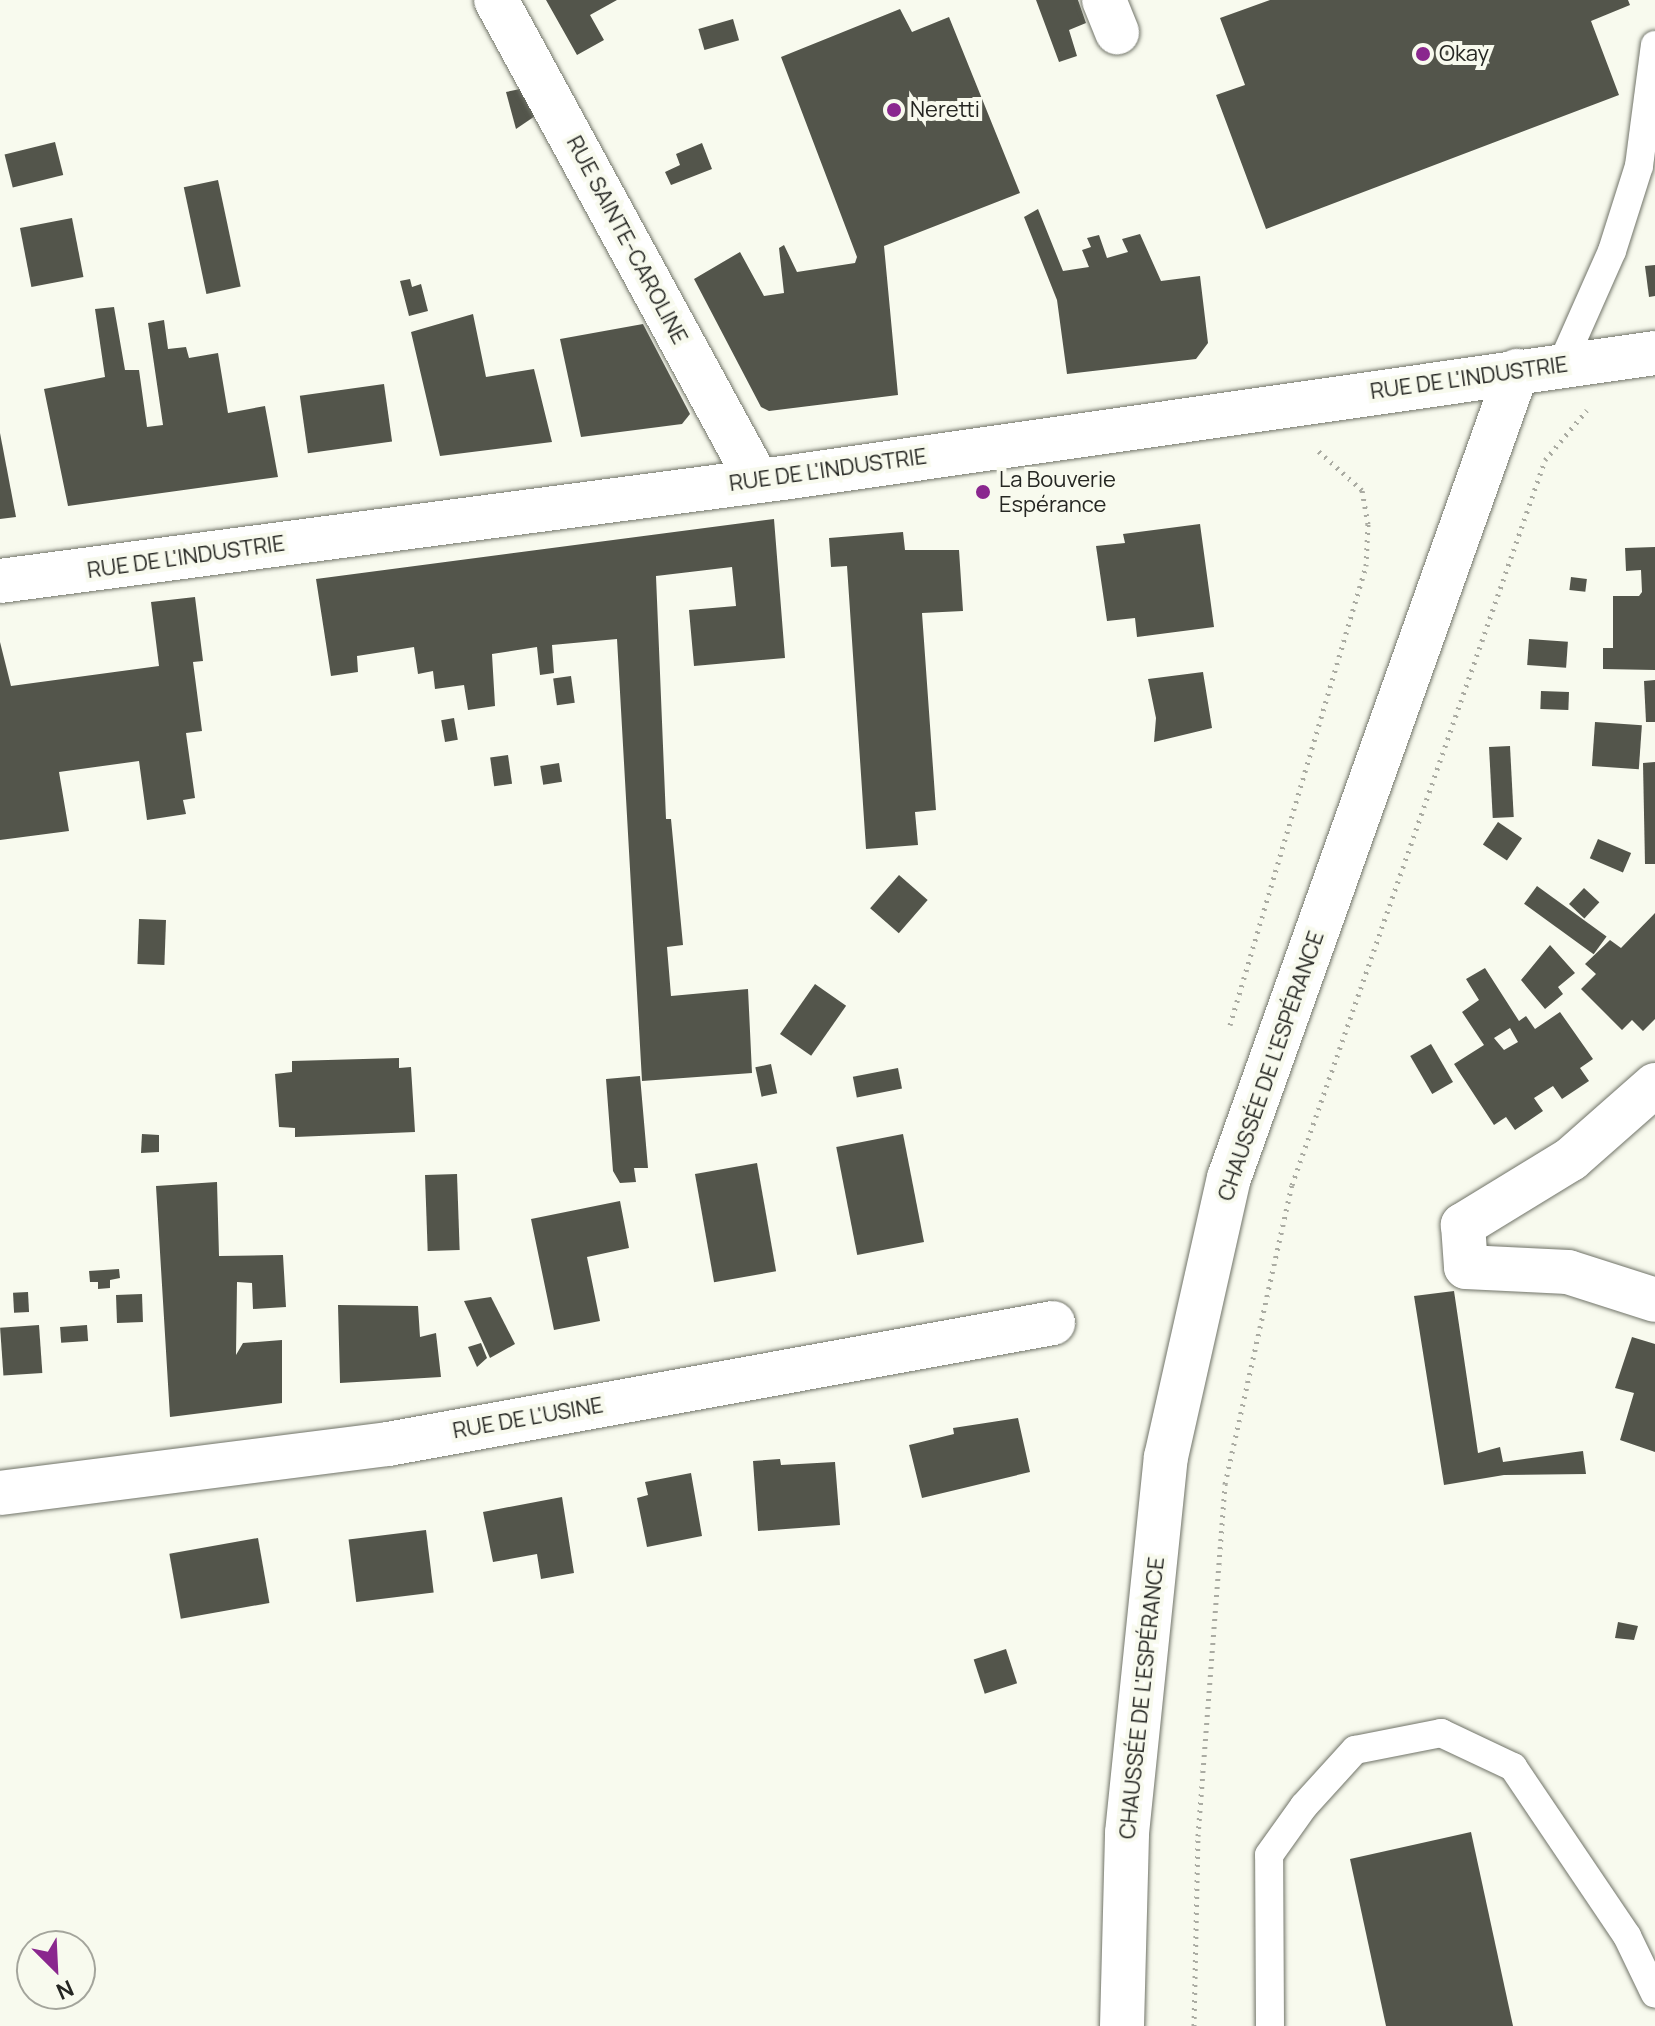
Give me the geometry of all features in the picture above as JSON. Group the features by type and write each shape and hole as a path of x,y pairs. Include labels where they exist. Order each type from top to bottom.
{"main road":[{"name":"RUE SAINTE-CAROLINE","path":"496,0 757,480"},
{"name":"RUE DE L'INDUSTRIE","path":"0,581 757,480 1655,353"},
{"name":"CHAUSSÉE DE L'ESPÉRANCE","path":"1122,2026 1127,1833 1166,1457 1229,1178 1517,371"},
{"path":"1655,1085 1571,1159 1463,1225 1466,1267 1568,1272 1655,1300"},
{"name":"RUE DE L'USINE","path":"0,1493 388,1444 1053,1323"}],"lane":[{"path":"1561,366 1612,251 1639,166 1655,45"},
{"path":"1270,2026 1269,1855 1304,1806 1355,1750 1441,1733 1513,1767 1627,1936 1655,1994"}],"path":[{"path":"1194,2026 1198,1836 1225,1484 1292,1185 1545,460 1590,408"}],"building":[{"path":"546,0 617,0 590,15 604,40 577,55"},
{"path":"1036,0 1078,0 1086,23 1069,30 1077,56 1059,62"},
{"path":"1270,0 1628,0 1630,5 1591,21 1619,95 1266,229 1216,95 1245,85 1220,18"},
{"path":"900,9 912,32 949,17 1020,193 884,246 898,395 769,411 761,407 694,279 740,252 764,296 784,293 779,248 784,245 797,272 855,263 857,257 781,57"},
{"path":"733,19 739,40 704,50 698,29"},
{"path":"520,89 538,114 516,129 506,92"},
{"path":"55,142 63,175 13,188 5,155"},
{"path":"702,143 712,169 671,185 665,172 680,165 676,154"},
{"path":"218,180 241,287 206,294 184,187"},
{"path":"1038,209 1063,271 1089,267 1082,250 1091,247 1087,238 1099,235 1107,258 1128,252 1122,239 1140,234 1161,281 1200,276 1208,343 1196,359 1067,374 1057,300 1024,217"},
{"path":"72,218 83,277 31,287 20,228"},
{"path":"1655,265 1655,296 1649,297 1645,266"},
{"path":"410,279 412,287 421,284 428,311 409,316 400,281"},
{"path":"114,307 125,370 139,370 147,427 163,425 148,323 164,320 168,349 186,347 189,358 218,353 228,413 265,406 278,477 68,506 44,389 105,377 95,309"},
{"path":"473,314 486,377 534,369 552,442 440,456 411,332"},
{"path":"643,324 690,414 682,424 581,437 560,339"},
{"path":"384,384 392,441 308,453 300,396"},
{"path":"0,433 16,517 0,519"},
{"path":"774,519 785,658 694,666 689,610 736,606 732,567 656,576 666,819 671,819 683,945 667,947 671,996 748,989 752,1073 642,1081 617,639 552,645 554,673 540,675 537,647 492,654 495,706 468,710 464,685 435,689 433,671 418,674 414,647 357,656 358,672 331,676 316,579"},
{"path":"1200,524 1214,627 1137,637 1135,618 1107,621 1096,546 1125,543 1123,534"},
{"path":"903,532 905,550 959,550 963,611 922,613 936,810 915,812 918,845 866,849 847,566 831,567 829,538"},
{"path":"1655,547 1655,670 1603,669 1603,648 1613,648 1613,596 1639,596 1642,592 1641,570 1626,571 1625,548"},
{"path":"1571,577 1587,579 1585,592 1569,590"},
{"path":"195,597 203,661 193,662 202,731 186,733 195,798 183,800 186,814 147,820 139,761 59,772 69,831 0,840 0,642 11,686 159,666 151,602"},
{"path":"1529,639 1568,642 1566,668 1527,665"},
{"path":"1203,672 1212,728 1154,742 1156,718 1148,679"},
{"path":"571,676 575,703 557,705 553,679"},
{"path":"1655,680 1655,722 1646,722 1644,681"},
{"path":"1541,691 1569,692 1568,710 1540,709"},
{"path":"454,718 458,740 445,742 441,720"},
{"path":"1595,722 1642,725 1639,769 1592,766"},
{"path":"1510,746 1514,817 1493,818 1489,747"},
{"path":"508,755 512,784 494,786 490,758"},
{"path":"1655,762 1655,864 1645,864 1643,763"},
{"path":"559,763 562,782 543,785 540,766"},
{"path":"1498,822 1522,838 1507,861 1483,844"},
{"path":"1598,839 1631,853 1623,872 1590,858"},
{"path":"899,875 928,900 899,933 870,908"},
{"path":"1537,886 1607,937 1594,954 1524,904"},
{"path":"1584,888 1599,902 1584,918 1569,904"},
{"path":"1655,913 1655,1019 1643,1031 1632,1020 1622,1030 1581,989 1596,974 1585,964 1610,940 1621,948"},
{"path":"139,919 166,920 164,965 137,964"},
{"path":"1550,945 1575,973 1558,987 1563,994 1545,1009 1521,980"},
{"path":"1485,968 1519,1021 1526,1016 1535,1029 1560,1012 1593,1059 1580,1068 1589,1081 1562,1099 1553,1086 1534,1098 1543,1111 1515,1130 1506,1117 1494,1125 1454,1064 1484,1045 1462,1012 1479,1000 1466,979","holes":["1510,1028 1518,1042 1504,1050 1494,1038"]},
{"path":"815,984 846,1006 811,1056 780,1034"},
{"path":"1431,1044 1453,1082 1432,1094 1410,1056"},
{"path":"399,1058 399,1068 411,1067 415,1132 295,1137 295,1128 279,1127 275,1074 292,1072 292,1061"},
{"path":"771,1064 777,1093 762,1097 755,1067"},
{"path":"898,1068 902,1089 857,1097 853,1077"},
{"path":"640,1076 648,1168 634,1168 636,1182 620,1183 613,1171 606,1079"},
{"path":"142,1134 159,1135 159,1152 141,1153"},
{"path":"903,1134 924,1242 857,1255 836,1147"},
{"path":"757,1163 776,1271 714,1282 695,1174"},
{"path":"457,1174 460,1250 428,1251 425,1175"},
{"path":"217,1182 219,1256 283,1255 286,1307 253,1309 252,1283 237,1282 236,1355 243,1343 282,1340 282,1403 170,1417 156,1186"},
{"path":"620,1201 629,1248 587,1257 600,1321 554,1330 531,1219"},
{"path":"119,1269 120,1278 110,1280 110,1288 98,1289 98,1282 90,1282 89,1271"},
{"path":"1454,1291 1478,1453 1500,1447 1503,1462 1583,1451 1586,1474 1504,1475 1444,1485 1414,1296"},
{"path":"28,1292 29,1312 14,1313 13,1293"},
{"path":"142,1294 143,1322 117,1323 116,1295"},
{"path":"491,1297 515,1344 490,1358 464,1301"},
{"path":"338,1305 418,1306 420,1337 436,1333 441,1377 340,1383"},
{"path":"39,1325 42,1373 3,1376 0,1328"},
{"path":"87,1325 88,1341 61,1343 60,1327"},
{"path":"1632,1337 1655,1344 1655,1452 1620,1440 1634,1393 1615,1388"},
{"path":"481,1343 487,1358 477,1367 468,1347"},
{"path":"1018,1418 1030,1472 922,1498 909,1445 954,1434 953,1428"},
{"path":"780,1459 781,1465 835,1462 840,1525 758,1531 753,1461"},
{"path":"691,1473 702,1536 647,1547 637,1498 648,1495 645,1482"},
{"path":"562,1497 574,1573 541,1579 537,1554 493,1562 483,1512"},
{"path":"426,1530 434,1593 356,1602 349,1540"},
{"path":"258,1538 269,1603 181,1619 169,1554"},
{"path":"1618,1622 1638,1626 1634,1640 1615,1638"},
{"path":"1006,1649 1017,1683 985,1694 974,1660"},
{"path":"1471,1832 1513,2026 1386,2026 1350,1859"}],"place":[{"name":"Okay","path":"1423,54"},
{"name":"Neretti","path":"894,110"},
{"name":"La Bouverie Espérance","path":"983,492"}]}
